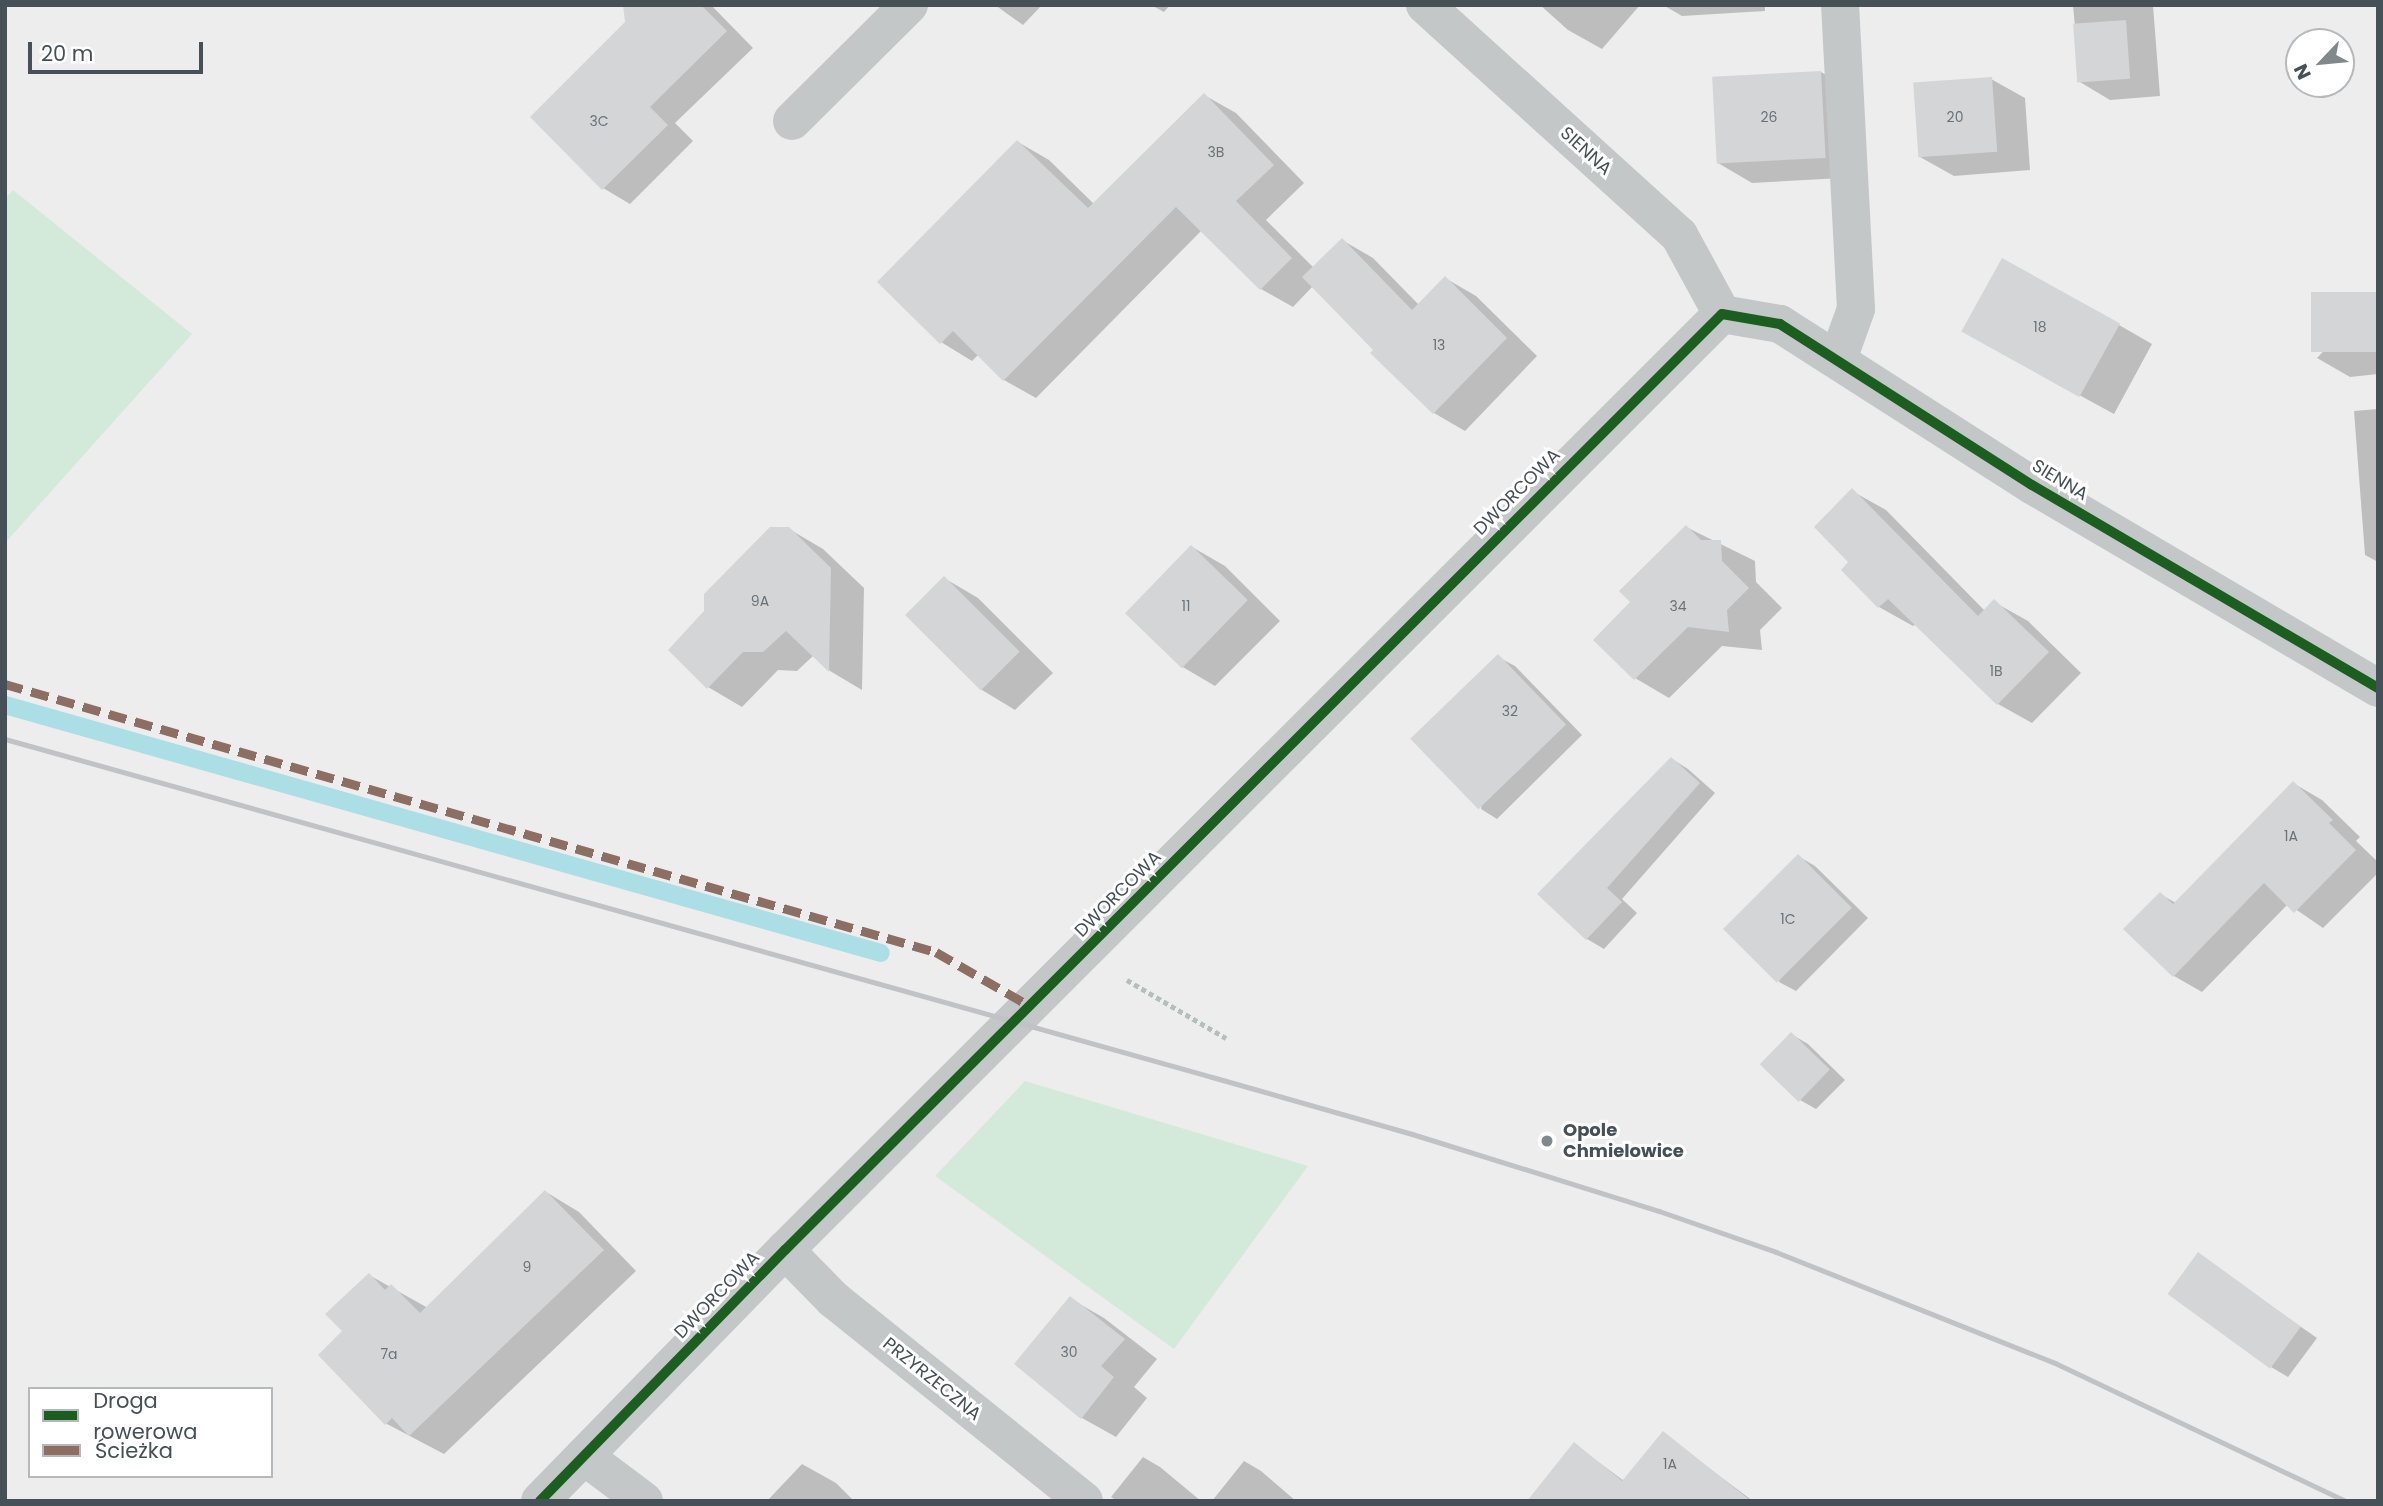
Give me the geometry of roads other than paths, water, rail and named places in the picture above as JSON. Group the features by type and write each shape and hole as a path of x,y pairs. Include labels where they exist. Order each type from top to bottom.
{"street":[{"path":"792,121 909,5"},
{"name":"SIENNA","path":"1425,5 1460,22 1679,235 1722,314 1780,324 2032,485 2378,688"},
{"path":"1838,359 1856,309 1840,5"},
{"name":"DWORCOWA","path":"540,1501 785,1250 1722,314"},
{"name":"PRZYRZECZNA","path":"785,1250 833,1299 1084,1501"},
{"path":"584,1456 644,1501"}],"waterway":[{"path":"5,705 881,953"}],"railway":[{"path":"5,739 1412,1134 1659,1211 1776,1252 2055,1363 2345,1501"}],"place":[{"name":"Opole Chmielowice","path":"1547,1141"}]}
